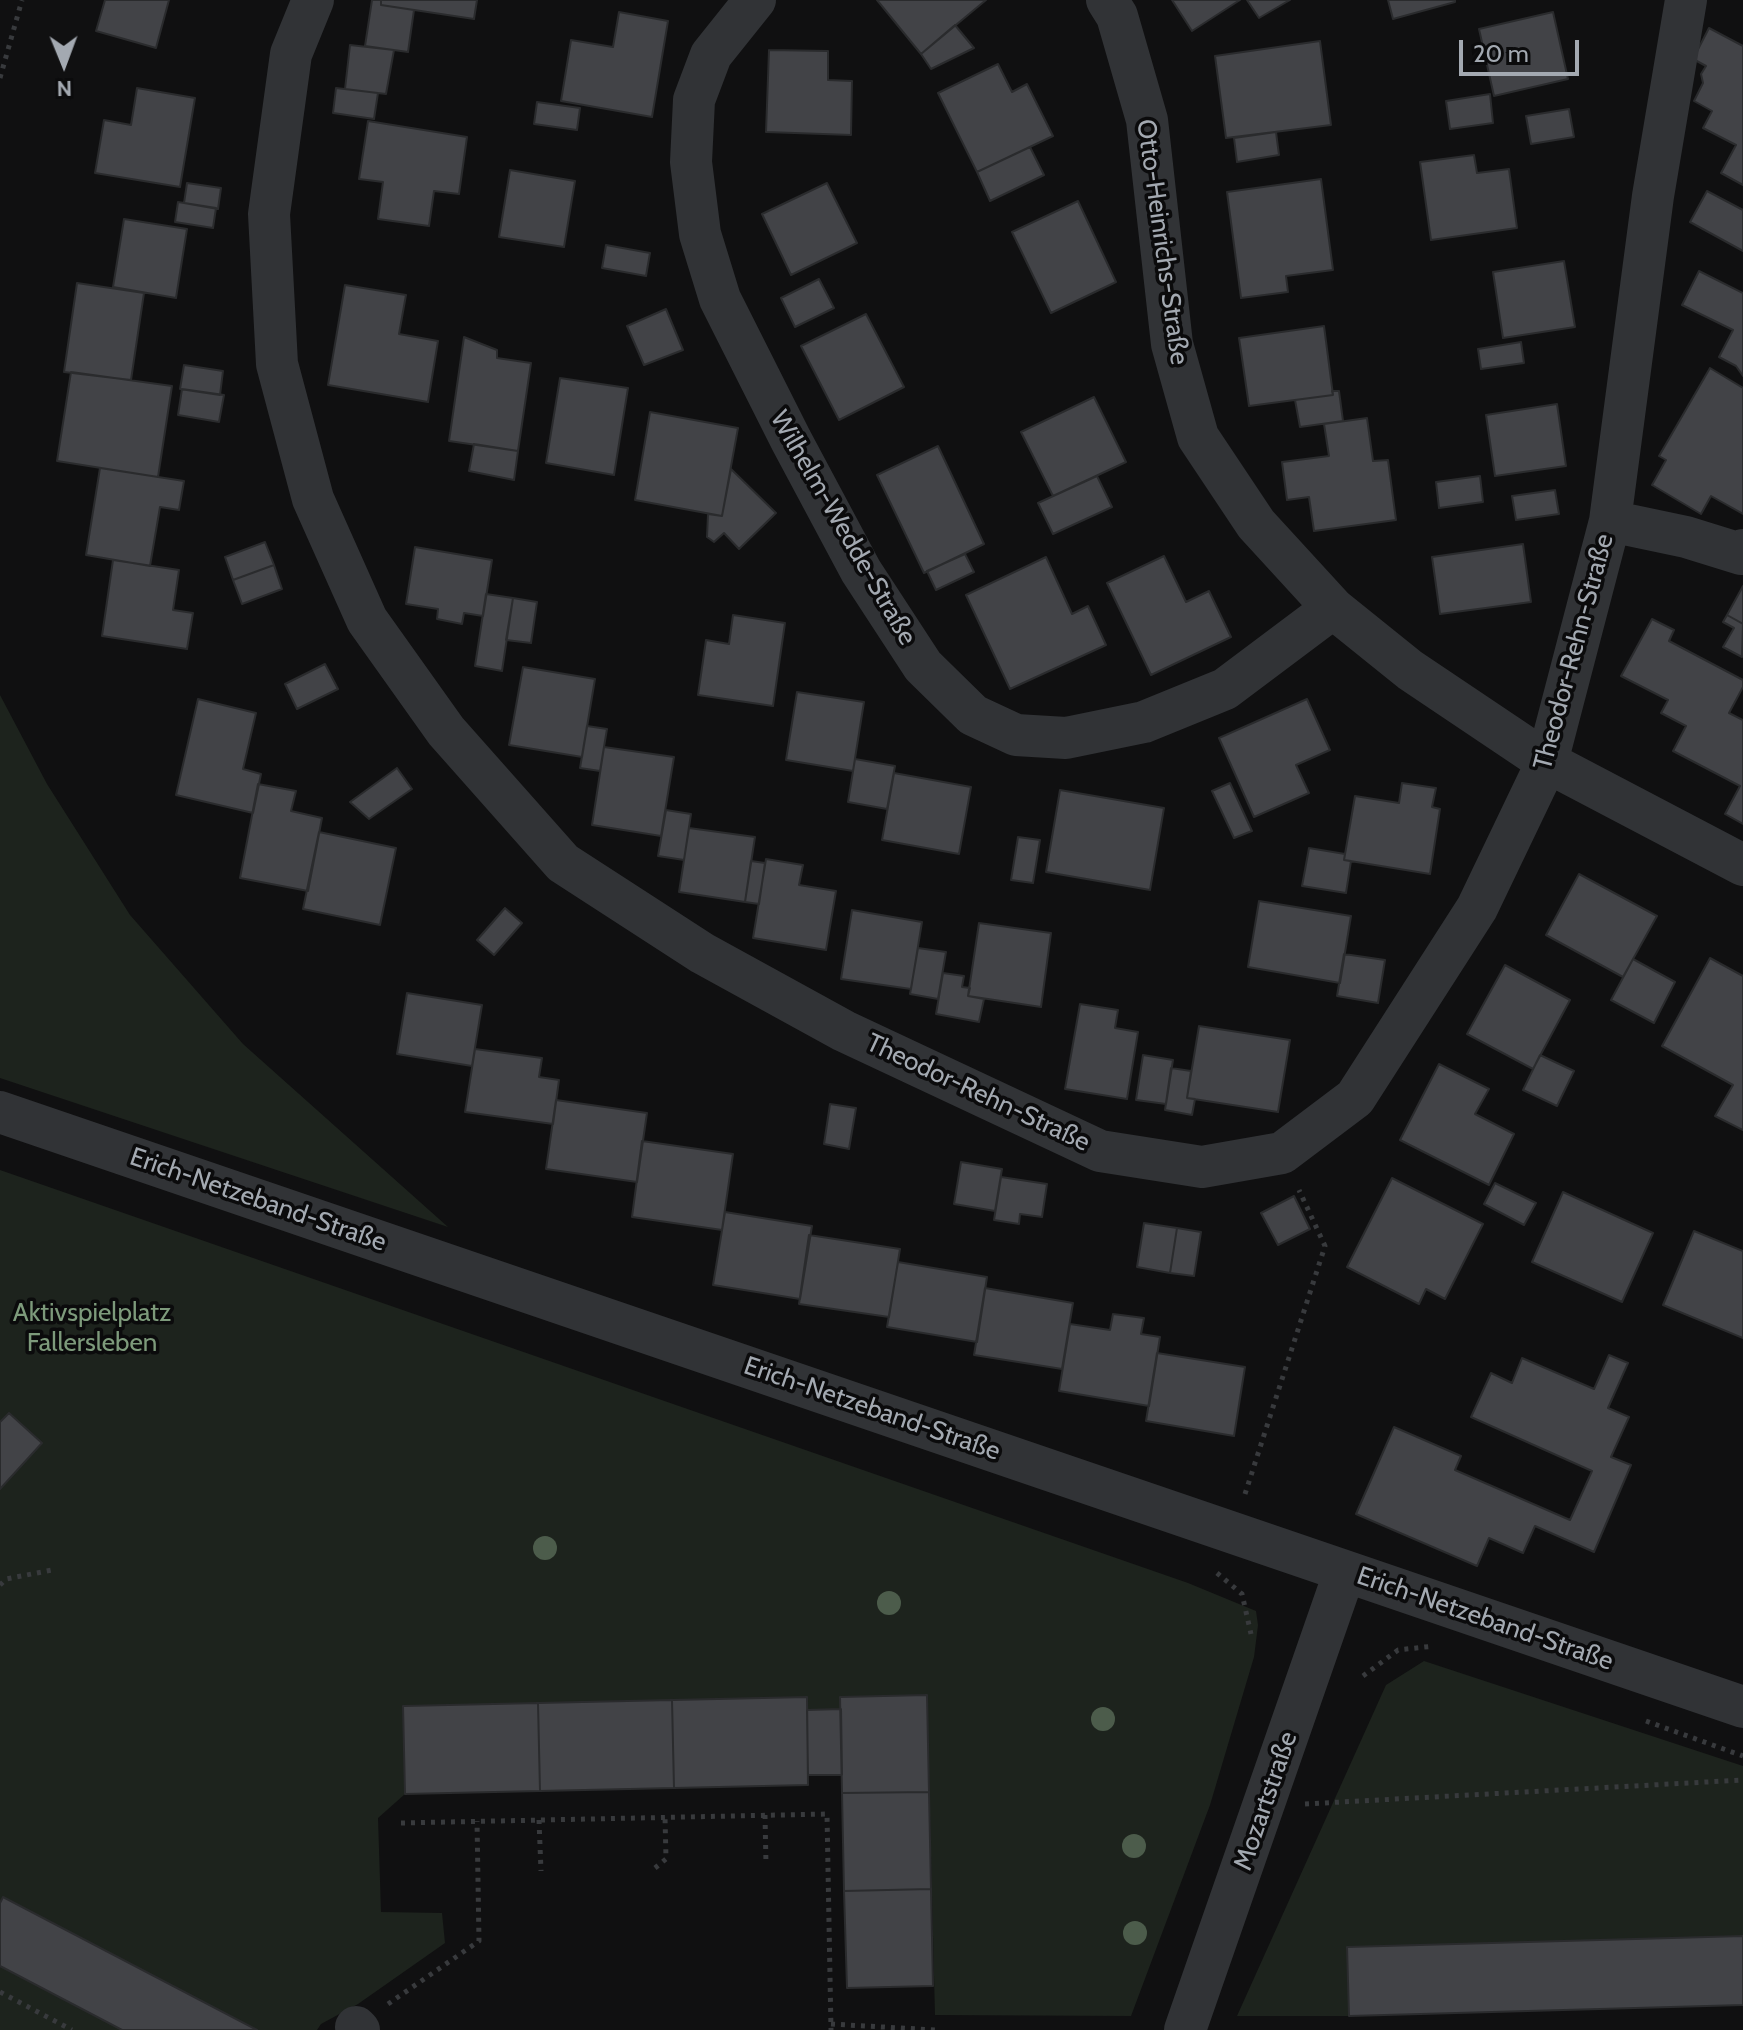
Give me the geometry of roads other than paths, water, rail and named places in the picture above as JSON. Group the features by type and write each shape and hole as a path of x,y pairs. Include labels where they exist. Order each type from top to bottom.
{"street":[{"name":"Theodor-Rehn-Straße","path":"313,0 291,54 269,214 277,364 313,499 367,620 446,731 563,863 702,953 844,1031 1100,1151 1202,1167 1282,1153 1355,1098 1477,908 1547,762 1610,521 1653,196 1686,0"},
{"name":"Wilhelm-Wedde-Straße","path":"755,0 711,55 694,100 691,162 700,234 720,299 791,440 861,571 923,666 973,715 1016,735 1066,738 1144,722 1225,689 1333,608"},
{"name":"Otto-Heinrichs-Straße","path":"1107,0 1117,16 1147,120 1172,344 1198,437 1256,524 1333,608 1410,670 1547,762 1743,865"},
{"path":"1610,521 1686,537 1741,554 1743,550"},
{"name":"Erich-Netzeband-Straße","path":"0,1112 1743,1707"},
{"name":"Mozartstraße","path":"1185,2030 1345,1571"}],"park label":[{"name":"Aktivspielplatz Fallersleben","path":"92,1328"}]}
